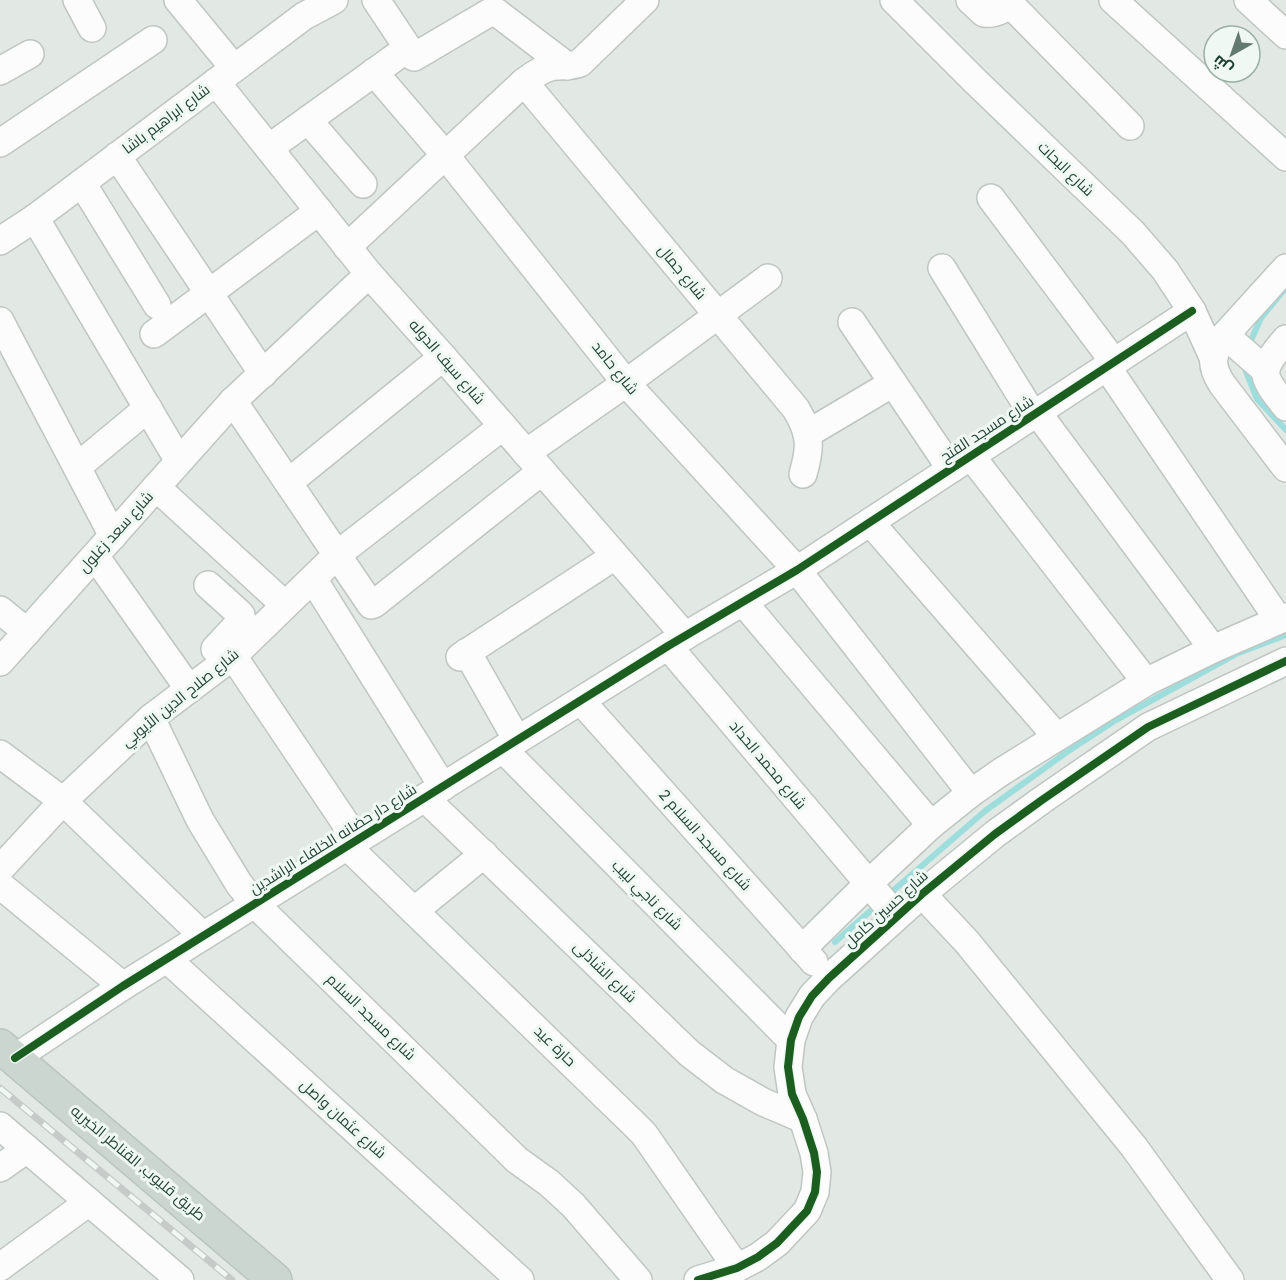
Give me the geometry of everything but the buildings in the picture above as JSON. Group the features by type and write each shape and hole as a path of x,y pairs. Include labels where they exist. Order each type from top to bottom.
{"main road":[{"name":"طريق قليوب, القناطر الخيريه","path":"7,1052 275,1280"}],"street":[{"path":"77,0 92,28"},
{"name":"شارع سيف الدوله","path":"178,0 269,148 369,274 615,556 676,641"},
{"name":"شارع ابراهيم باشا","path":"0,241 35,218 225,75 299,8 334,0"},
{"path":"376,0 412,55 417,56 494,11 567,66"},
{"path":"347,247 524,82 537,72 551,67 573,65 585,59 645,0"},
{"name":"شارع البحات","path":"894,0 1133,233 1165,270 1219,346"},
{"path":"970,0 984,13 994,14 1006,8 1017,10 1130,126"},
{"path":"1113,0 1286,157"},
{"path":"1248,0 1286,35"},
{"path":"0,143 153,40"},
{"path":"269,148 408,48"},
{"path":"0,71 30,54"},
{"name":"شارع حامد","path":"374,72 446,155 626,383 797,570 971,793"},
{"name":"شارع جمال","path":"524,82 796,409 807,434 809,454 803,474"},
{"path":"308,120 363,184"},
{"path":"117,156 263,374"},
{"path":"82,183 157,305"},
{"path":"991,198 1110,364 1282,618"},
{"path":"154,334 319,211"},
{"path":"35,218 179,462"},
{"path":"942,268 1035,414 1213,649"},
{"path":"1286,268 1219,346 1214,366 1216,376 1286,468"},
{"name":"شارع سعد زغلول","path":"0,662 233,401 369,274"},
{"path":"233,401 371,605 626,383 768,278"},
{"name":"شارع مسجد الفتح","path":"743,602 797,570 1192,311"},
{"path":"0,321 113,536"},
{"path":"852,322 893,383 1146,682"},
{"path":"1286,339 1273,354 1265,370 1268,385 1286,407"},
{"path":"1219,346 1265,370"},
{"path":"289,482 443,357"},
{"path":"807,434 893,383"},
{"path":"77,466 148,408"},
{"name":"شارع صلاح الدين الأيوبي","path":"0,869 63,801 187,686 233,656 338,554 503,426"},
{"path":"156,487 285,605"},
{"path":"870,522 1056,736"},
{"path":"95,556 187,686 242,620 241,615 208,585"},
{"name":"شارع ناجي لبيب","path":"615,556 464,655 510,745 791,1040"},
{"name":"شارع الشاذلى","path":"313,579 434,792 484,854 689,1053 724,1080 763,1102 803,1119"},
{"path":"743,602 931,825"},
{"name":"شارع دار حضانه الخلفاء الراشدين","path":"7,1052 123,986 676,641 743,602"},
{"path":"0,610 27,632"},
{"name":"شارع حسين كامل","path":"802,949 867,884 931,825 971,793 1056,736 1146,682 1282,618"},
{"name":"شارع محمد الحداد","path":"676,641 867,884 896,916"},
{"path":"233,656 344,821 347,828 347,846"},
{"name":"شارع حسين كامل","path":"698,1280 737,1268 758,1257 777,1243 807,1211 815,1192 814,1152 792,1094 788,1067 791,1040 799,1017 812,996 829,978 896,916 995,834 1148,727 1286,661"},
{"name":"شارع مسجد السلام 2","path":"581,701 829,978"},
{"name":"شارع مسجد السلام","path":"151,718 200,820 239,884 255,904 517,1160 573,1205 638,1280"},
{"path":"0,754 63,801 203,936"},
{"name":"حارة عيد","path":"347,846 644,1134 737,1268"},
{"path":"414,911 484,854"},
{"path":"0,885 123,986"},
{"path":"922,894 967,942 1134,1147 1230,1280"},
{"name":"شارع عثمان واصل","path":"167,959 520,1280"},
{"path":"0,1126 89,1202 168,1276"},
{"path":"0,1168 27,1149"},
{"path":"0,1266 89,1202"}],"waterway":[{"path":"1248,347 1261,318 1284,290"},
{"path":"1243,364 1257,399 1286,430"},
{"path":"887,896 985,811 1067,752 1116,720 1236,654 1286,635"},
{"path":"835,942 877,905"}],"railway":[{"path":"0,1088 232,1280"}],"cycle path":[{"path":"15,1058 123,986 668,646 797,570 1192,311"},
{"path":"698,1280 737,1268 758,1257 777,1243 807,1211 815,1192 817,1172 814,1153 792,1094 788,1067 791,1040 799,1017 812,996 829,978 922,894 995,834 1042,800 1148,727 1286,661"}]}
